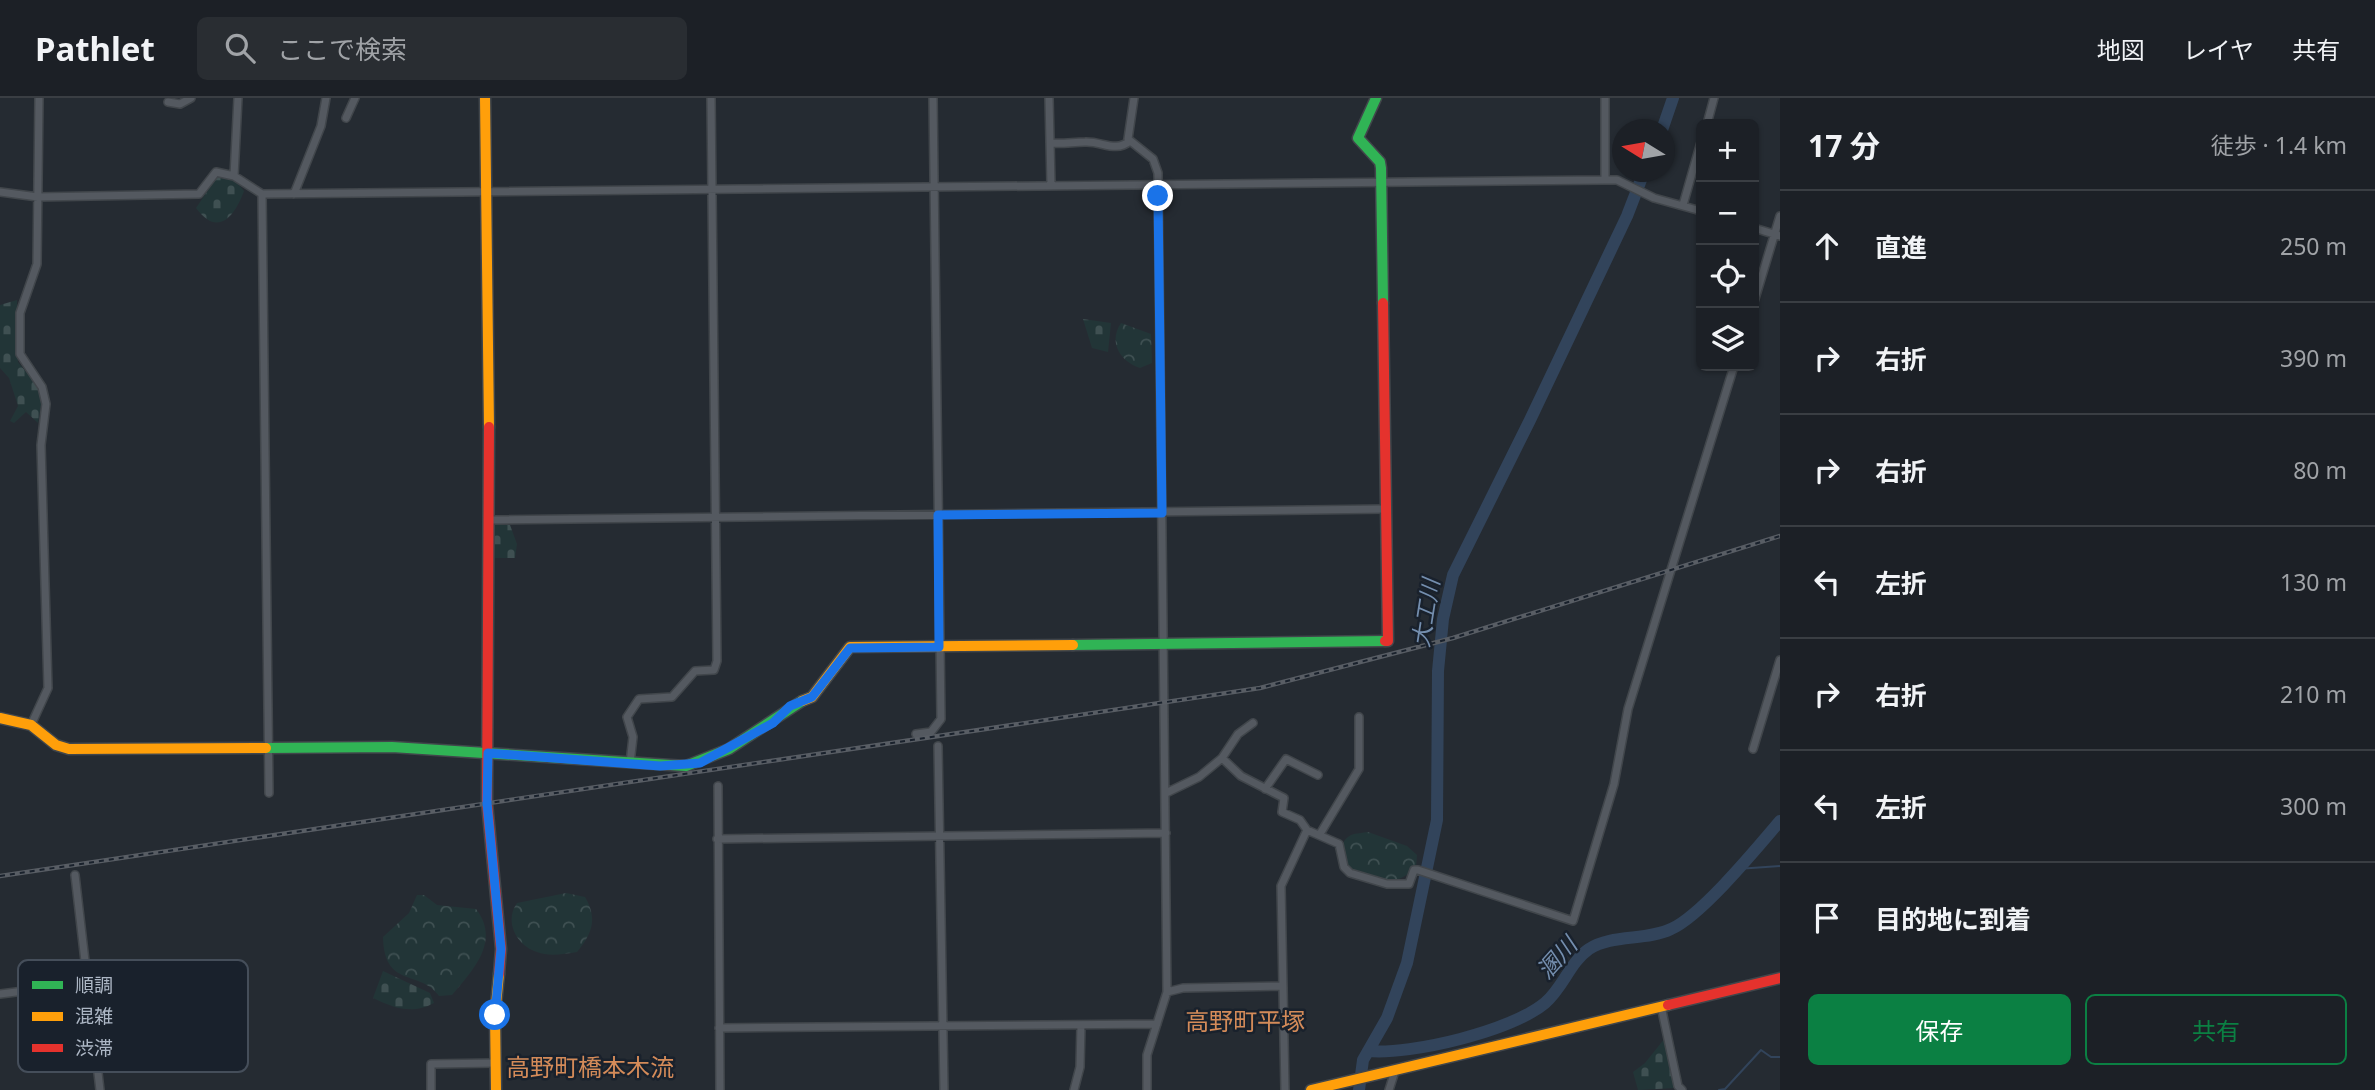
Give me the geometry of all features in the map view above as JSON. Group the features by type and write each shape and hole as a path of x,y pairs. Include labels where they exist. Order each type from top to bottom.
{"street":[{"path":"31,725 48,688 41,444 46,404 42,387 20,354 20,313 37,264 38,98"},
{"path":"168,102 180,103 191,98"},
{"path":"234,176 238,98"},
{"path":"294,194 316,144 326,98"},
{"path":"346,118 355,98"},
{"path":"485,98 490,520 487,803 501,949 495,1015 496,1090"},
{"path":"629,763 632,737 627,717 639,699 672,697 695,671 714,670 717,661 711,98"},
{"path":"916,734 930,732 941,719 933,98"},
{"path":"1049,98 1051,185"},
{"path":"1130,141 1134,98"},
{"path":"0,718 31,725 56,744 69,749 392,747 686,766 729,749 773,723 790,706 812,697 850,648 1388,641 1380,162 1358,138 1376,98"},
{"path":"1605,98 1605,180"},
{"path":"1708,119 1714,98"},
{"path":"1051,142 1119,146 1130,141"},
{"path":"1130,141 1153,159 1158,173 1167,992 1147,1055 1147,1090"},
{"path":"1683,205 1696,160"},
{"path":"0,192 38,197 199,194 216,172 234,176 262,194 1618,180 1645,193 1696,209"},
{"path":"262,194 269,793"},
{"path":"1759,287 1777,235 1780,216"},
{"path":"1759,230 1777,235"},
{"path":"1222,758 1241,776 1284,798 1282,812 1300,820 1307,830 1339,844 1344,867 1357,876 1400,885 1409,884 1414,870 1418,870 1440,875 1573,921 1614,784 1628,709 1732,371"},
{"path":"490,520 1386,509"},
{"path":"1753,749 1780,660"},
{"path":"1320,834 1359,769 1359,717"},
{"path":"1166,793 1199,777 1222,758 1238,734 1253,723"},
{"path":"938,746 944,1090"},
{"path":"1265,789 1286,759 1318,775"},
{"path":"718,786 720,1090"},
{"path":"1285,1090 1281,886 1307,830"},
{"path":"717,839 1166,833"},
{"path":"75,875 85,960"},
{"path":"1311,1090 1780,978"},
{"path":"1167,992 1182,988 1283,986"},
{"path":"0,993 18,991"},
{"path":"1661,1006 1678,1086 1682,1090"},
{"path":"719,1028 1157,1024"},
{"path":"1074,1090 1080,1068 1081,1025"},
{"path":"431,1090 431,1064 495,1063"},
{"path":"1389,1090 1395,1071"},
{"path":"98,1072 100,1090"}],"green space":[{"path":"217,177 234,179 244,191 231,215 225,220 212,222 196,208"},
{"path":"17,300 18,362 43,393 38,423 26,412 14,423 10,421 18,406 9,378 0,368 0,305"},
{"path":"1083,319 1111,323 1108,352 1092,348"},
{"path":"1121,323 1151,334 1152,363 1140,368 1122,356 1116,344 1117,330"},
{"path":"493,524 510,525 517,544 515,558 495,558"},
{"path":"1368,832 1407,846 1417,855 1416,868 1397,880 1380,884 1365,881 1353,874 1345,864 1343,843 1351,835"},
{"path":"566,893 585,897 591,912 590,932 577,952 546,954 523,944 512,925 513,910 517,903"},
{"path":"417,895 424,895 437,905 476,909 483,921 486,932 481,955 452,995 439,996 431,988 396,971 385,953 383,937 409,913"},
{"path":"383,971 430,993 434,1003 418,1009 403,1009 373,998"},
{"path":"1665,1038 1676,1088 1638,1090 1633,1072 1645,1063"}],"waterway":[{"name":"大工川","path":"1666,119 1673,98"},
{"name":"大工川","path":"1359,1090 1363,1060 1387,1018 1407,963 1437,820 1438,671 1443,619 1453,575 1530,420 1627,216 1640,182"},
{"name":"溷川","path":"1368,1051 1409,1049 1460,1039 1486,1032 1529,1013 1551,997 1582,954 1589,949 1608,941 1661,933 1683,922 1728,880 1780,821"},
{"path":"1737,869 1780,866"},
{"path":"1719,1090 1725,1089 1761,1050 1771,1057 1780,1057"}],"railway":[{"path":"0,876 1260,688 1453,638 1780,536"}],"traffic: fast":[{"path":"1376,98 1358,138 1380,162 1381,168 1383,303"},
{"path":"1073,645 1385,641"},
{"path":"266,748 392,747 686,766 729,749 802,701"}],"traffic: slow":[{"path":"485,98 489,427"},
{"path":"802,701 812,697 850,647 1073,645"},
{"path":"0,718 31,725 56,745 69,749 266,748"},
{"path":"496,1090 495,1015 499,974"},
{"path":"1311,1090 1668,1005"}],"traffic: jam":[{"path":"1383,303 1388,641 1385,641"},
{"path":"489,427 487,803 501,949 499,974"},
{"path":"1668,1005 1780,978"}],"district":[{"name":"高野町平塚","path":"1245,1022"},
{"name":"高野町橋本木流","path":"590,1068"}],"route":[{"path":"495,1015 501,949 487,803 488,753 675,767 700,763 773,723 790,706 812,697 827,682 850,648 939,647 938,515 1162,513 1158,372 1158,196"}]}
